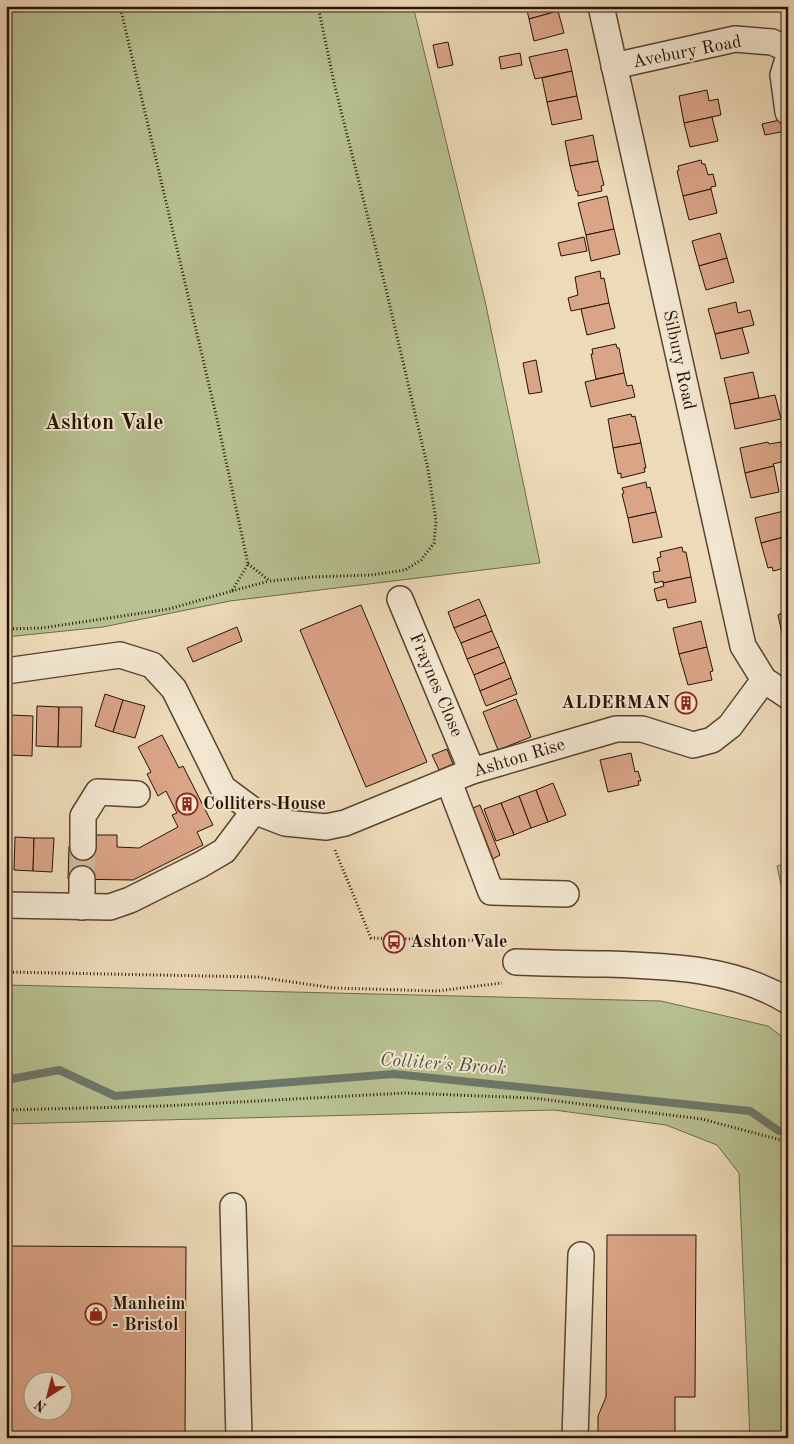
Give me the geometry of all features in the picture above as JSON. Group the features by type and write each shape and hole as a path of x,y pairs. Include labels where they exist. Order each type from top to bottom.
{"street":[{"name":"Silbury Road","path":"601,6 743,646 764,680 788,696"},
{"name":"Avebury Road","path":"614,66 735,39 772,42 788,49"},
{"path":"788,60 783,75 788,112"},
{"name":"Fraynes Close","path":"400,599 472,771"},
{"name":"Ashton Rise","path":"6,671 120,655 152,665 174,689 223,788 254,811 285,823 326,827 346,823 472,771 616,729 642,729 693,745 712,740 730,726 764,680"},
{"path":"449,782 491,892 566,894"},
{"path":"83,847 83,816 98,792 137,794"},
{"path":"6,905 110,908 200,865 224,851 254,811"},
{"path":"82,879 82,907"},
{"path":"516,972 665,966 719,974 747,982 788,1001"},
{"path":"232,1206 239,1438"},
{"path":"575,1438 580,1255"}],"path":[{"path":"120,6 218,419 248,564 270,581"},
{"path":"7,629 42,628 169,609 270,581 312,577 371,575 405,570 421,560 434,543 436,521 428,470 385,285 335,86 318,6"},
{"path":"232,591 248,564"},
{"path":"6,972 258,977 334,988 437,991 516,972 516,941 371,938 326,827"},
{"path":"6,1110 164,1106 415,1093 533,1098 702,1119 788,1142"}],"green space":[{"path":"6,6 413,6 485,301 540,563 230,601 103,627 6,637"},
{"path":"788,863 788,917 777,866"},
{"path":"6,985 661,1001 768,1026 788,1041 788,1438 750,1438 739,1173 717,1145 666,1125 554,1110 6,1124"}],"building":[{"path":"526,6 557,6 558,11 529,19"},
{"path":"658,6 687,6 659,12"},
{"path":"558,11 564,33 534,41 529,19"},
{"path":"448,42 453,65 438,68 433,45"},
{"path":"567,49 572,71 535,79 529,57"},
{"path":"520,53 522,65 501,69 499,57"},
{"path":"572,71 577,96 547,102 542,78"},
{"path":"707,90 709,101 718,99 721,115 684,123 679,96"},
{"path":"577,96 582,119 552,125 547,102"},
{"path":"712,117 718,141 690,147 684,123"},
{"path":"784,119 786,131 765,135 762,124"},
{"path":"593,135 598,161 570,166 565,141"},
{"path":"701,160 702,164 705,164 708,175 713,174 716,186 683,196 677,171 679,170 678,166"},
{"path":"598,161 604,185 601,186 602,191 578,196 570,166"},
{"path":"711,189 717,213 689,220 683,196"},
{"path":"607,196 614,229 586,235 578,203"},
{"path":"614,229 620,254 591,261 586,235"},
{"path":"720,233 727,258 699,266 692,241"},
{"path":"584,237 587,251 561,256 558,243"},
{"path":"727,258 734,282 706,290 699,266"},
{"path":"600,271 601,279 604,278 609,303 571,311 568,298 578,295 575,277"},
{"path":"736,302 738,313 750,310 754,325 715,334 708,309"},
{"path":"609,303 615,328 587,335 581,309"},
{"path":"742,328 749,353 721,359 715,334"},
{"path":"616,344 617,348 619,348 624,373 596,379 591,354 593,354 592,349"},
{"path":"536,360 542,392 529,394 523,363"},
{"path":"753,372 759,398 730,404 724,378"},
{"path":"624,373 627,386 632,385 635,397 591,407 585,382"},
{"path":"775,395 781,419 735,429 730,404"},
{"path":"631,414 632,417 635,416 641,443 613,448 608,419"},
{"path":"768,442 769,444 781,442 785,461 773,464 774,466 745,473 740,448"},
{"path":"641,443 646,468 644,468 645,472 621,478 621,473 618,474 613,448"},
{"path":"774,466 779,492 751,498 745,473"},
{"path":"646,482 647,488 650,487 656,512 628,518 622,488"},
{"path":"784,511 788,526 788,536 761,543 755,518"},
{"path":"656,512 662,537 633,543 628,518"},
{"path":"788,536 788,567 773,571 772,567 768,568 761,543"},
{"path":"682,547 683,552 686,552 691,577 655,583 653,572 660,571 657,558 661,557 660,552"},
{"path":"691,577 696,602 668,608 666,599 657,601 654,589 664,586 663,583"},
{"path":"479,599 486,615 454,628 448,612"},
{"path":"361,605 427,762 366,787 300,630"},
{"path":"788,610 788,637 783,638 778,615"},
{"path":"486,615 492,631 461,643 454,628"},
{"path":"701,621 707,647 679,654 673,628"},
{"path":"237,627 242,641 193,662 187,648"},
{"path":"492,631 499,647 467,659 461,643"},
{"path":"499,647 505,662 474,675 467,659"},
{"path":"707,647 713,671 710,672 712,680 688,685 679,654"},
{"path":"505,662 511,678 480,691 474,675"},
{"path":"511,678 517,694 486,706 480,691"},
{"path":"105,694 123,700 113,732 95,726"},
{"name":"ALDERMAN","path":"690,696 693,707 681,710 678,699"},
{"path":"516,699 531,737 498,750 483,712"},
{"path":"123,700 145,706 135,738 113,732"},
{"path":"37,706 59,707 58,747 36,746"},
{"path":"59,707 82,707 81,747 58,747"},
{"path":"6,715 10,715 10,755 6,755"},
{"path":"10,715 33,716 32,756 10,755"},
{"name":"Colliters House","path":"162,735 179,768 183,766 213,825 197,832 203,845 133,880 68,879 69,846 93,847 93,835 117,835 117,847 139,848 178,827 172,815 177,813 166,791 158,796 147,774 151,772 138,747"},
{"path":"447,749 453,764 439,770 432,755"},
{"path":"631,753 635,772 638,771 641,781 638,781 639,785 608,792 600,760"},
{"path":"553,783 566,815 548,822 536,790"},
{"path":"536,790 548,822 531,828 519,796"},
{"path":"519,796 531,828 514,835 501,803"},
{"path":"501,803 514,835 496,841 484,809"},
{"path":"480,805 500,855 493,859 473,808"},
{"path":"6,836 10,837 9,870 6,870"},
{"path":"15,837 34,838 33,871 14,870"},
{"path":"34,838 54,838 52,872 33,871"},
{"path":"607,1235 696,1235 695,1397 675,1397 675,1438 598,1438 598,1416 606,1397"},
{"name":"Manheim - Bristol","path":"6,1246 186,1247 185,1438 6,1438"}],"waterway":[{"name":"Colliter's Brook","path":"6,1080 59,1070 115,1096 394,1074 750,1111 779,1131 788,1131"}],"tunnel":[{"path":"82,879 83,847"}],"place":[{"name":"ALDERMAN","path":"686,703"},
{"name":"Colliters House","path":"187,804"},
{"name":"Ashton Vale","path":"394,942"},
{"name":"Manheim - Bristol","path":"96,1314"}],"district":[{"name":"Ashton Vale","path":"104,423"}]}
